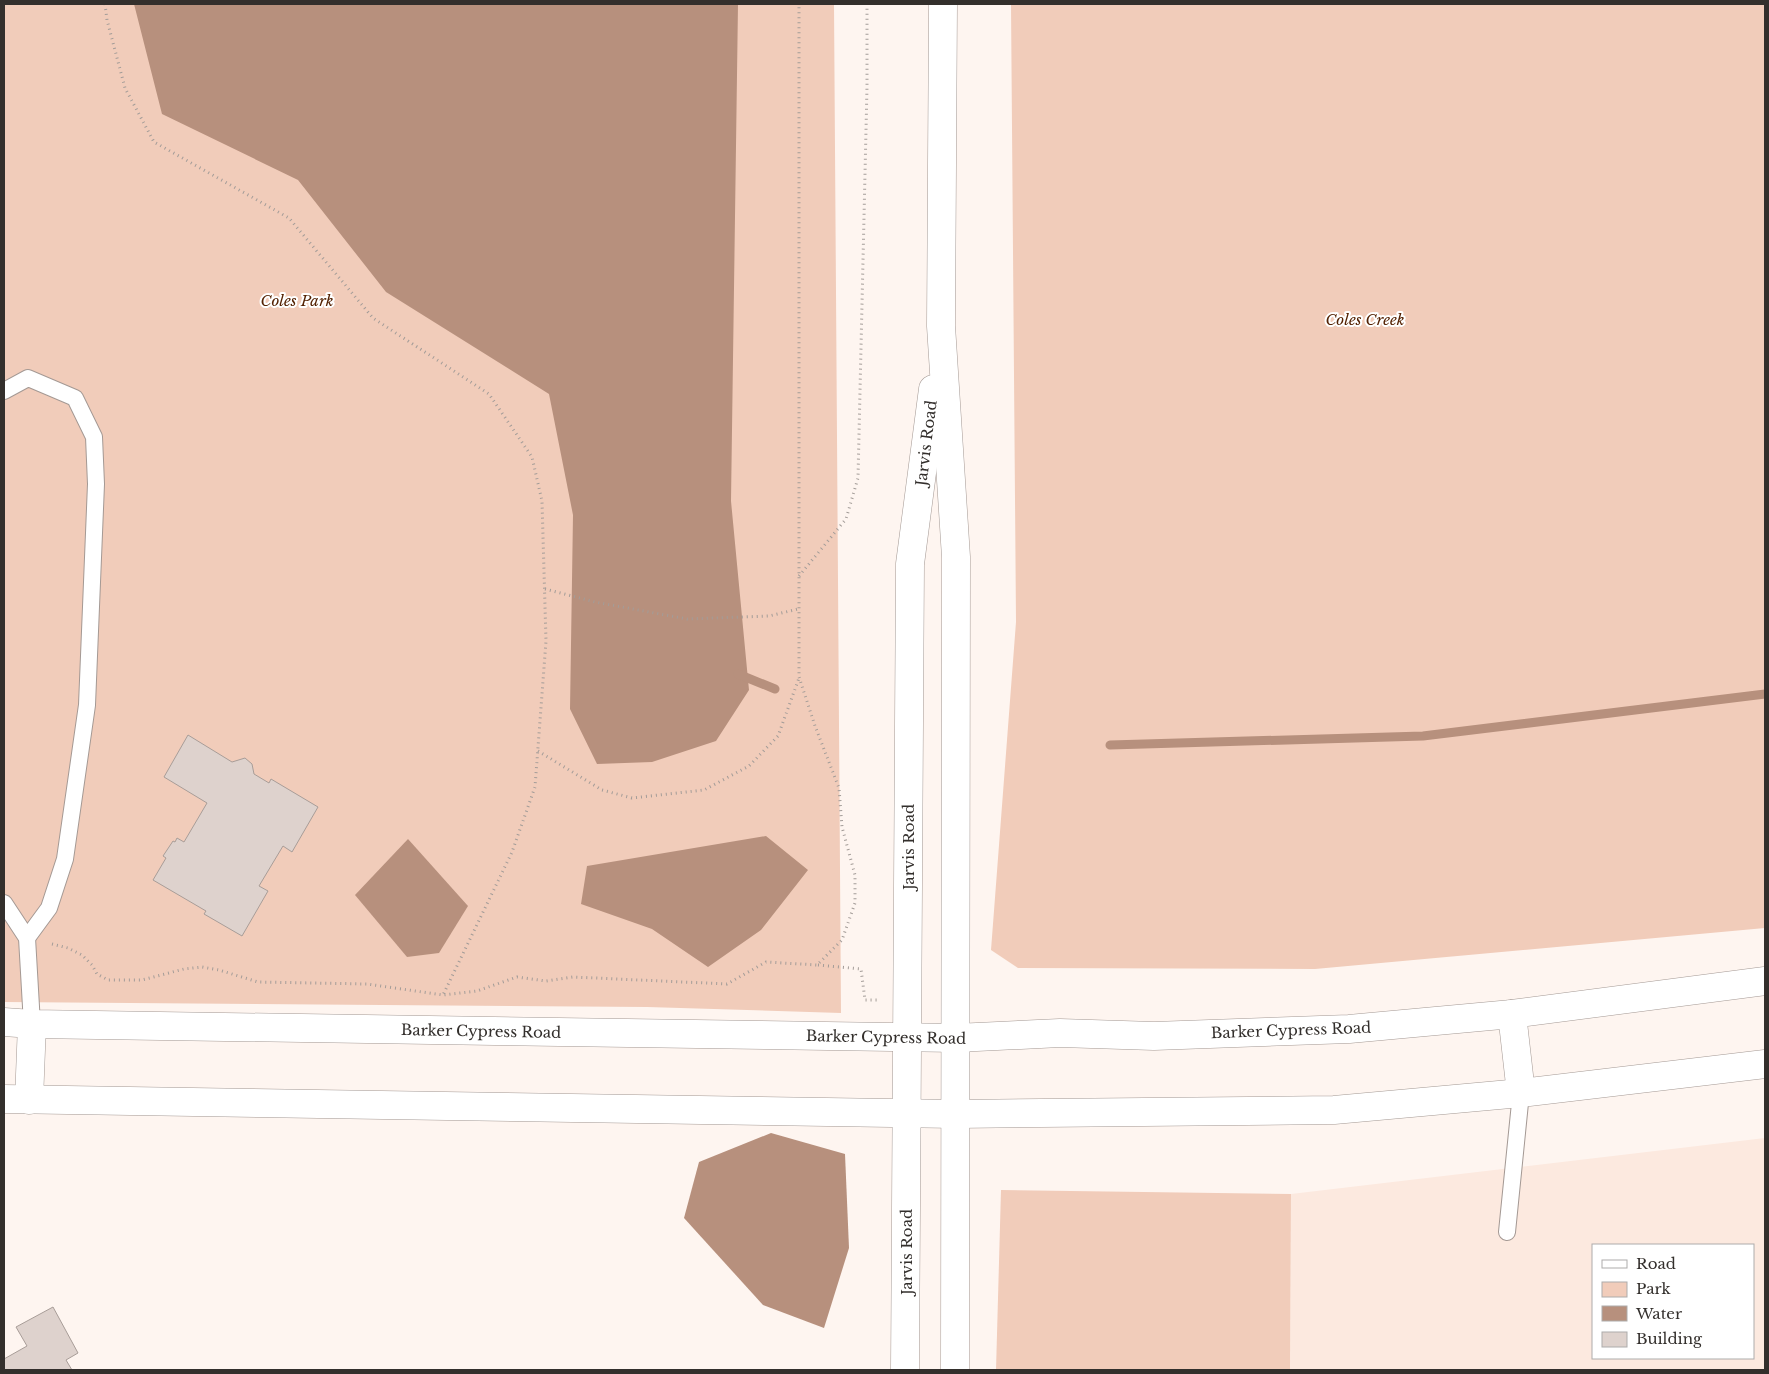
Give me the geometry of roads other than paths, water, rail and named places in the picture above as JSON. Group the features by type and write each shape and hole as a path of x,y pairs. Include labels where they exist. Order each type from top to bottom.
{"main road":[{"name":"Jarvis Road","path":"943,4 941,326 956,557 955,1370"},
{"name":"Jarvis Road","path":"905,1370 910,564 941,326"},
{"name":"Barker Cypress Road","path":"4,1022 32,1024 956,1038 1060,1033 1154,1036 1349,1029 1512,1014 1765,981"},
{"path":"1512,1014 1520,1093"},
{"path":"32,1024 16,1099 906,1114 1334,1110 1520,1093 1765,1064"}],"lane":[{"path":"4,391 28,378 75,398 94,437 96,484 87,705 65,859 49,908 27,938"},
{"path":"4,902 27,938 32,1024"},
{"path":"1507,1232 1520,1093"}],"water":[{"path":"134,4 738,4 731,501 749,690 716,741 652,762 597,764 570,709 573,515 549,394 386,292 298,180 162,114"},
{"path":"766,836 808,870 761,930 708,967 652,929 581,904 587,866"},
{"path":"408,839 468,906 439,953 407,957 355,895"},
{"path":"771,1133 845,1154 849,1248 824,1328 763,1305 684,1218 699,1162"}],"waterway":[{"path":"738,674 775,689"},
{"path":"1110,745 1423,736 1765,694"}],"park label":[{"name":"Coles Park","path":"297,300"},
{"name":"Coles Creek","path":"1365,319"}]}
